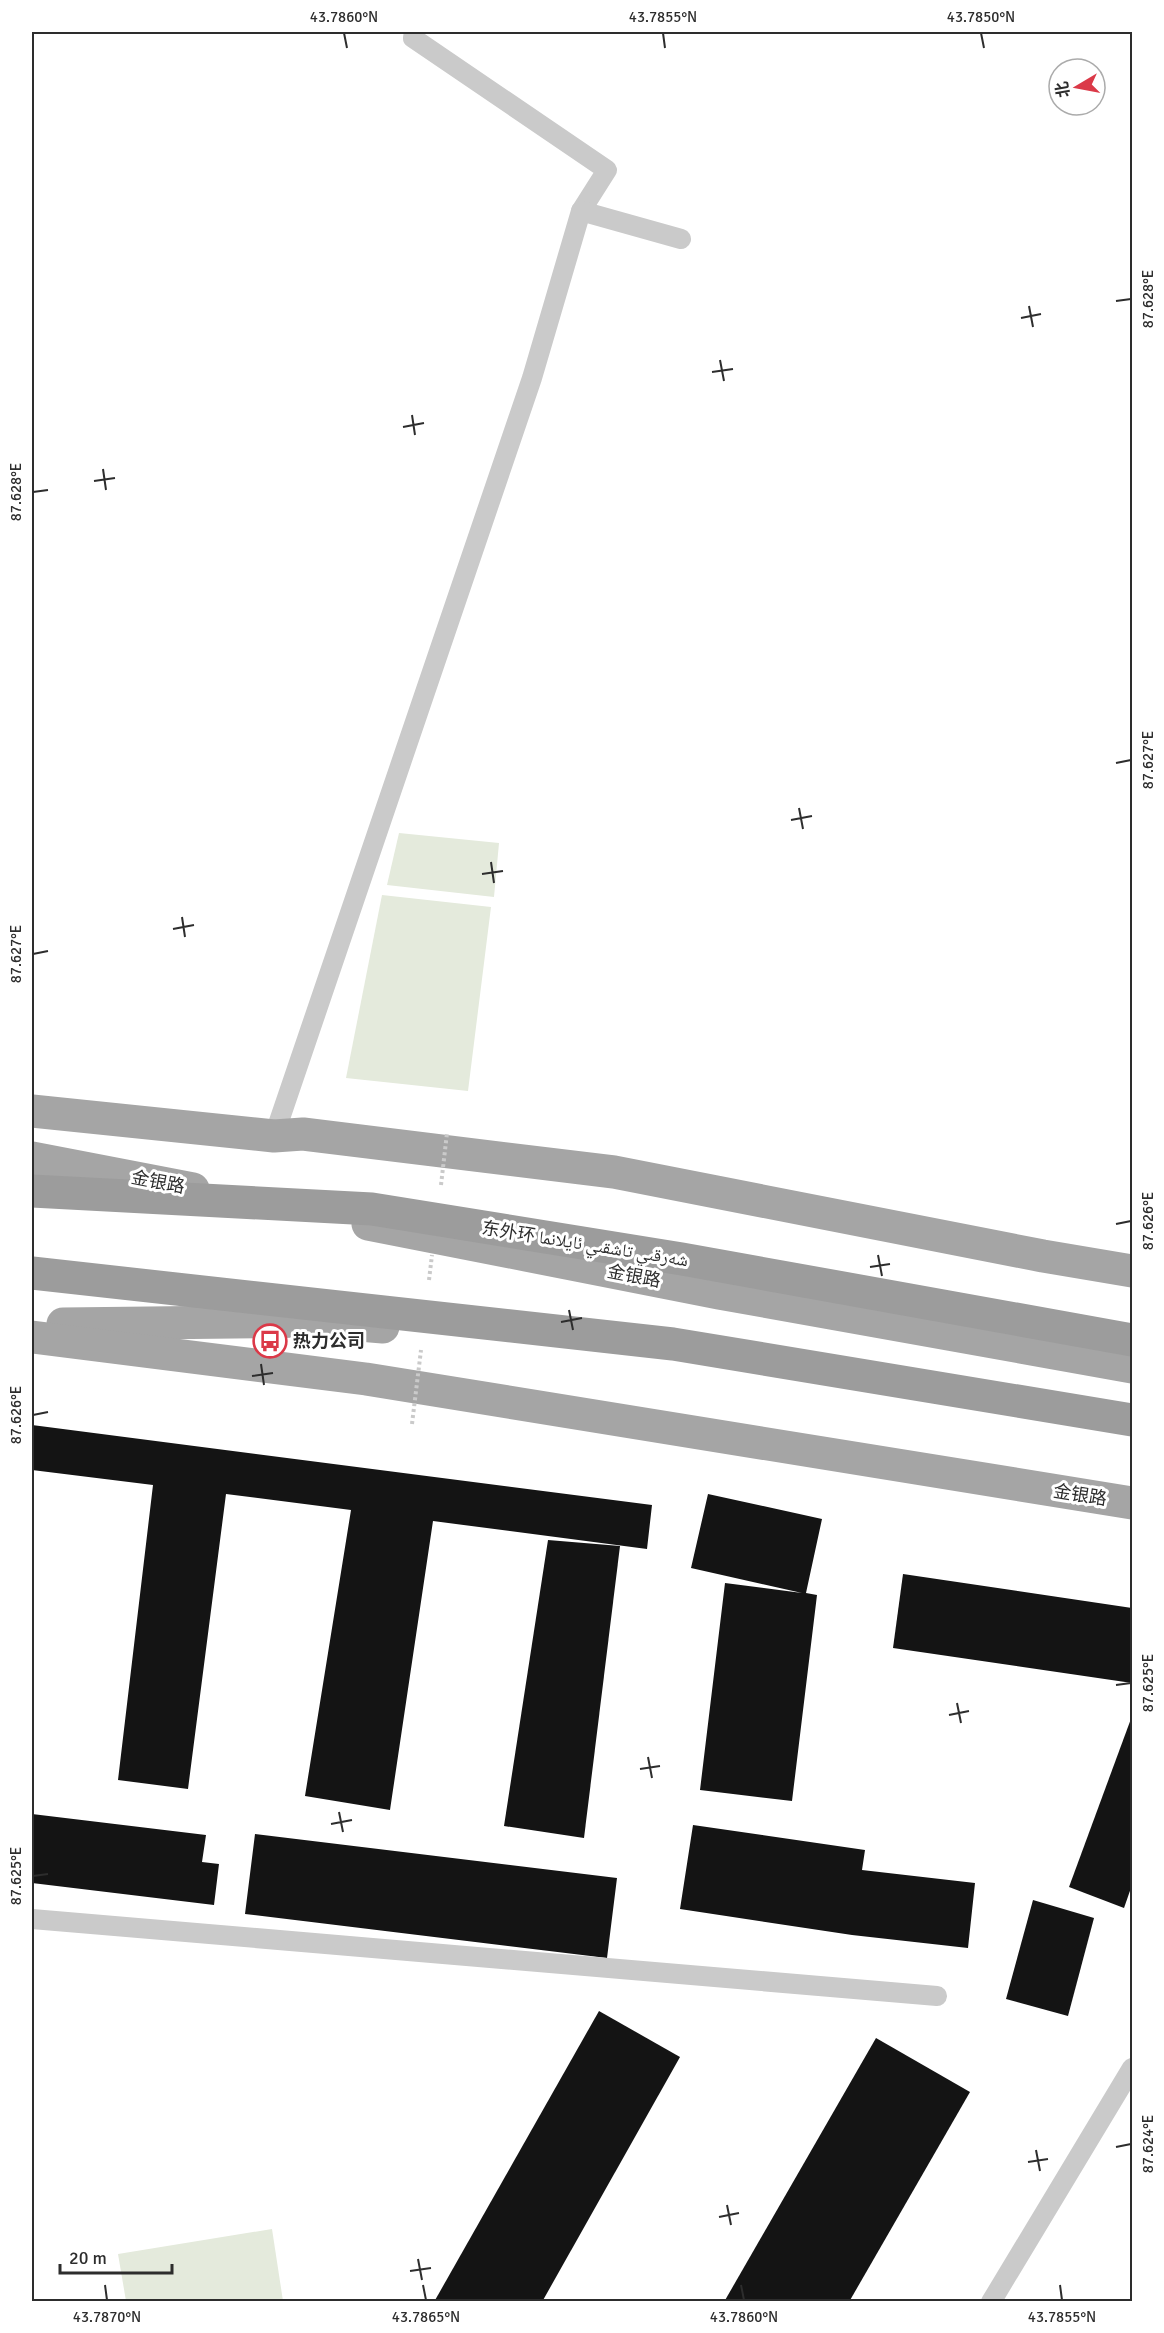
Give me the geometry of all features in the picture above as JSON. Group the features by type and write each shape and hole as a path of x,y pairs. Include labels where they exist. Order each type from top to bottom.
{"highway":[{"name":"东外环 شەرقىي تاشقىي ئايلانما","path":"32,1191 372,1209 694,1262 1132,1340"},
{"path":"32,1273 673,1344 1132,1420"}],"main road":[{"path":"32,1111 274,1136 303,1134 615,1172 1043,1256 1132,1271"},
{"name":"金银路","path":"32,1158 719,1293 1132,1366"},
{"path":"32,1324 311,1321 554,1342 1132,1404"},
{"name":"金银路","path":"32,1337 366,1379 1132,1503"}],"lane":[{"path":"274,1136 532,378 581,211 607,170 413,38 414,32"},
{"path":"581,211 681,240"},
{"path":"32,1919 938,1996"},
{"path":"991,2301 1132,2068"}],"shaded area":[{"path":"399,833 499,843 494,897 387,885"},
{"path":"382,895 491,907 468,1091 346,1078"},
{"path":"272,2229 283,2301 126,2301 118,2254"}],"building":[{"path":"32,1425 652,1505 647,1549 433,1521 390,1810 305,1796 351,1510 226,1494 188,1789 118,1780 153,1485 32,1470"},
{"path":"708,1494 822,1519 806,1593 817,1595 792,1801 700,1790 725,1583 802,1593 691,1568"},
{"path":"548,1540 620,1546 584,1838 504,1826"},
{"path":"903,1574 1132,1608 1132,1683 893,1648"},
{"path":"1132,1716 1132,1885 1124,1908 1069,1887"},
{"path":"32,1814 206,1835 202,1862 219,1864 214,1905 32,1883"},
{"path":"693,1825 865,1850 862,1870 975,1883 968,1948 852,1935 680,1909"},
{"path":"255,1834 617,1878 607,1958 245,1914"},
{"path":"1033,1900 1094,1918 1068,2016 1006,1999"},
{"path":"599,2011 680,2057 542,2302 434,2302"},
{"path":"876,2038 970,2092 849,2302 724,2302"}],"place":[{"name":"热力公司","path":"270,1341"}]}
